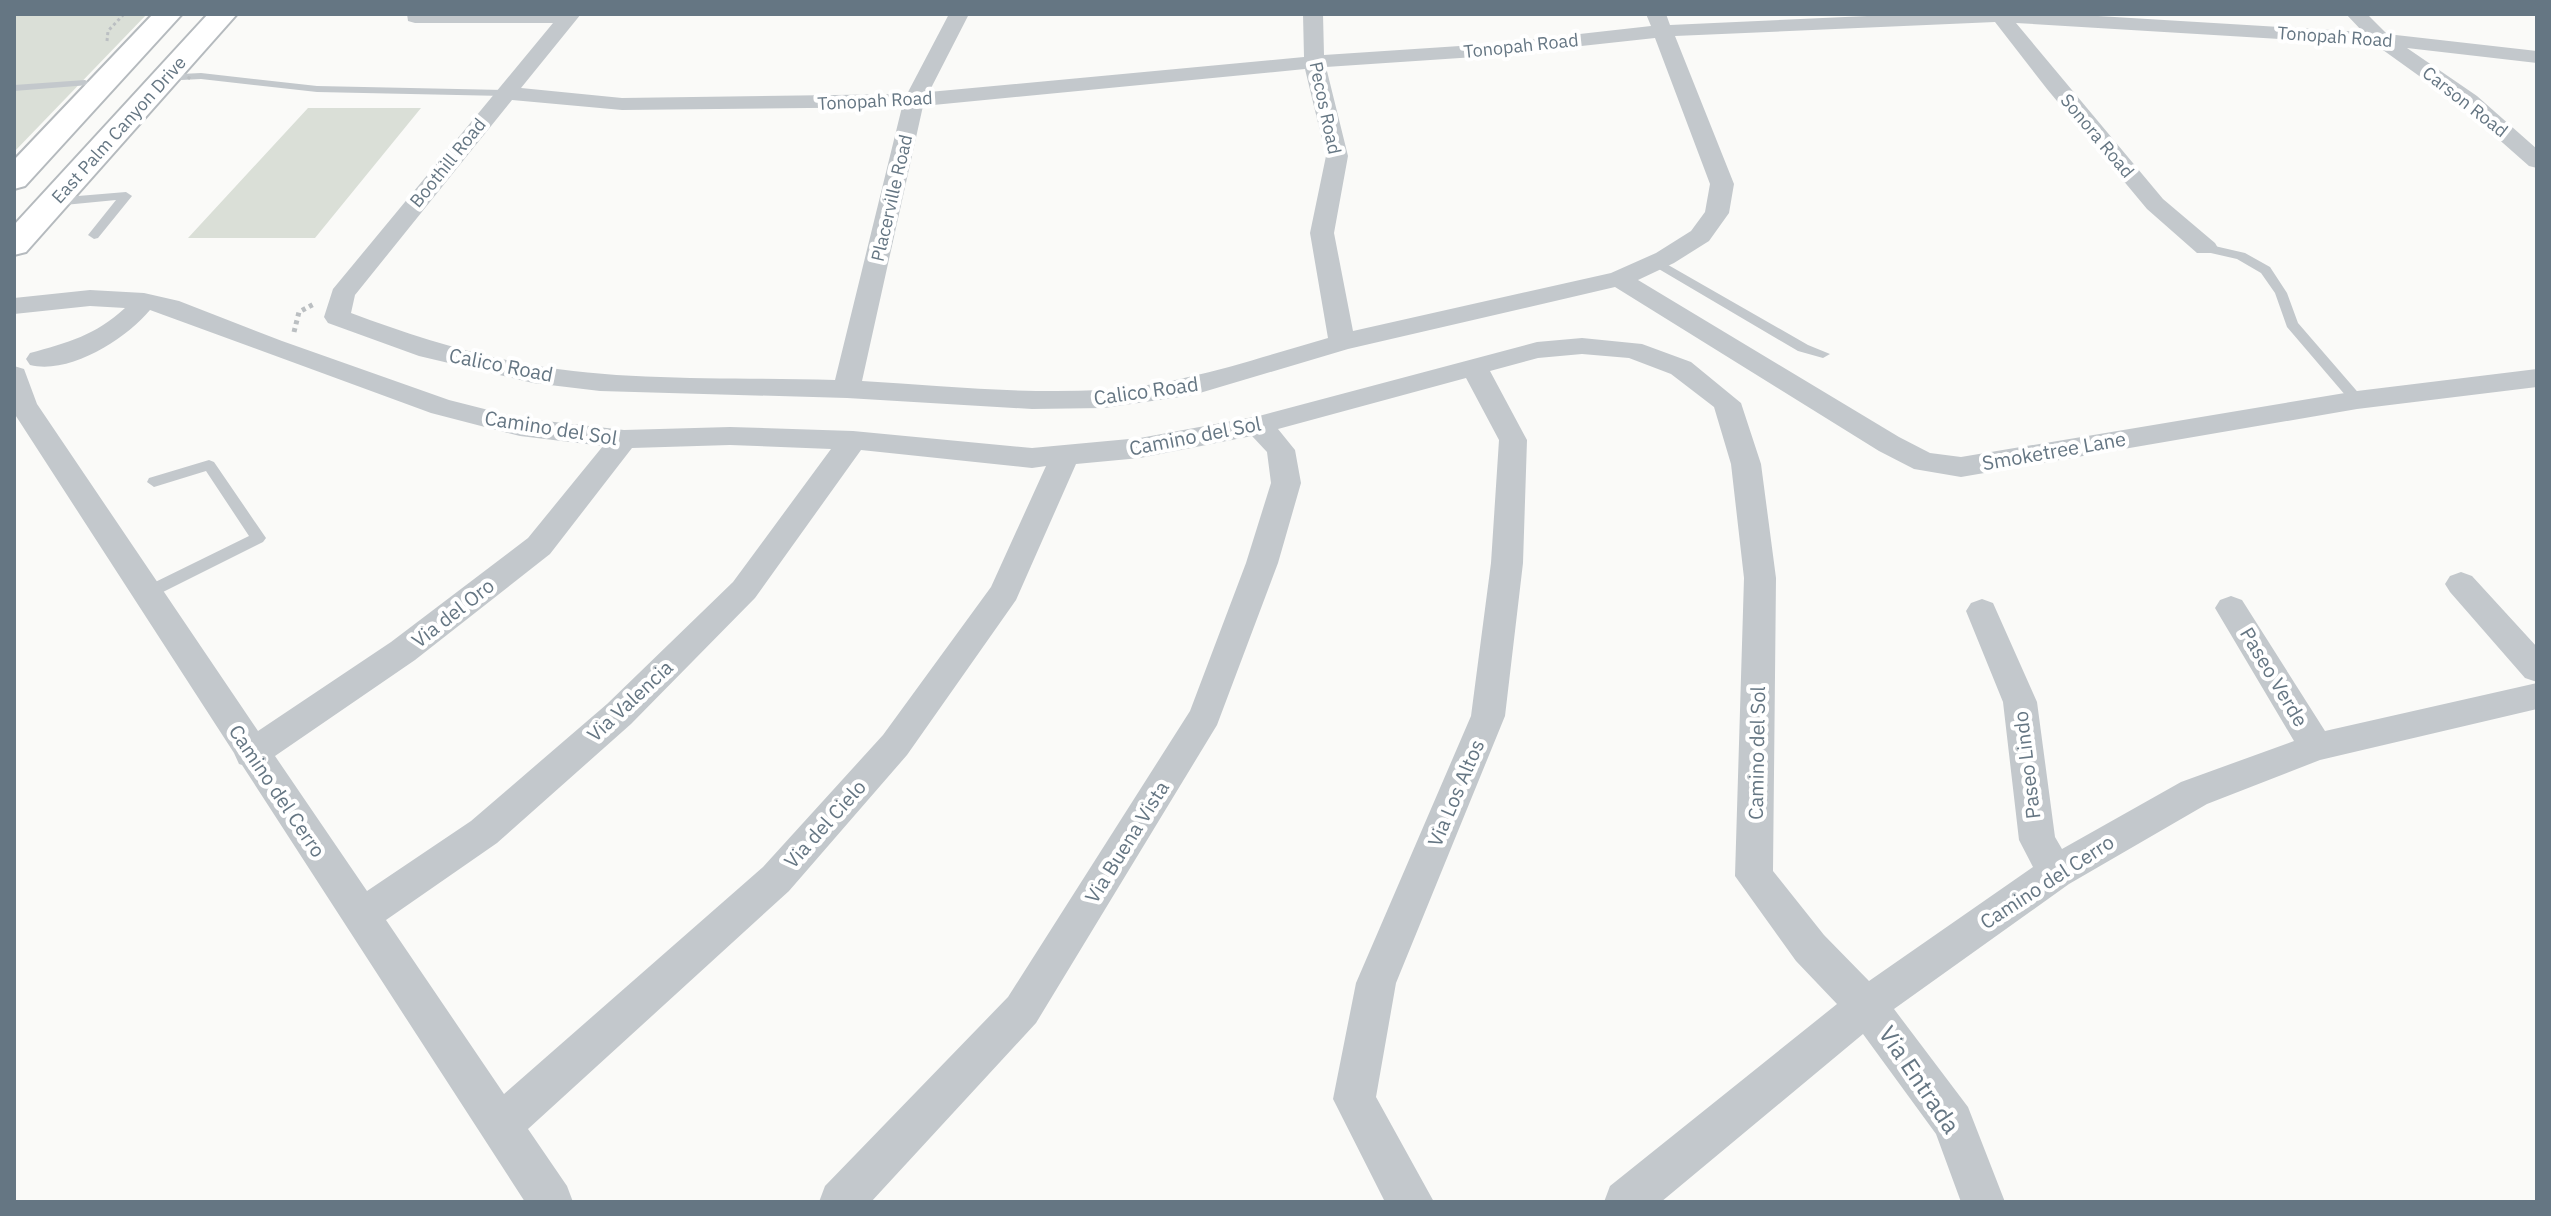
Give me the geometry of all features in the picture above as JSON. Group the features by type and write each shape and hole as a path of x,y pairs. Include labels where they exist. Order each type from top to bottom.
{"main road":[{"path":"14,179 168,14"},
{"name":"East Palm Canyon Drive","path":"14,245 223,14"}],"street":[{"name":"Placerville Road","path":"847,389 914,100 959,14"},
{"name":"Pecos Road","path":"1313,14 1314,62 1337,156 1322,233 1342,342"},
{"name":"Carson Road","path":"2356,14 2381,39 2469,101 2537,161"},
{"name":"Tonopah Road","path":"504,93 622,104 914,100 1314,62 1490,50 1660,22 2000,15 2381,39 2537,57"},
{"name":"Sonora Road","path":"2000,15 2155,204 2206,248"},
{"path":"415,17 569,16"},
{"name":"Boothill Road","path":"339,307 504,93 569,16"},
{"name":"Calico Road","path":"339,307 419,348 533,374 600,382 847,389 1032,400 1104,399 1193,386 1342,342 1619,279 1700,236 1717,213 1722,184 1660,22"},
{"name":"Smoketree Lane","path":"1619,279 1889,444 1924,462 1961,467 2357,400 2537,378"},
{"name":"Camino del Sol","path":"14,306 90,298 157,303 441,407 520,427 624,439 730,436 853,440 1032,458 1140,448 1259,425 1537,350 1582,346 1633,350 1681,368 1727,403 1746,464 1760,578 1754,876 1810,948 1866,1006"},
{"path":"24,369 100,340 157,303"},
{"name":"Via Los Altos","path":"1412,1202 1403,1192 1354,1099 1376,983 1488,716 1507,563 1513,440 1475,368"},
{"name":"Camino del Cerro","path":"24,369 23,405 251,754 551,1202"},
{"name":"Via Buena Vista","path":"841,1202 1022,1010 1205,715 1262,563 1286,483 1281,450 1259,425"},
{"name":"Via del Oro","path":"251,754 403,651 539,546 624,439"},
{"name":"Via Valencia","path":"361,916 484,832 619,714 744,590 853,440"},
{"name":"Via del Cielo","path":"501,1125 776,879 895,745 1005,592 1065,456"},
{"path":"2461,584 2537,669"},
{"name":"Paseo Verde","path":"2231,608 2316,747"},
{"name":"Paseo Lindo","path":"1982,611 2020,702 2037,840 2056,872"},
{"name":"Camino del Cerro","path":"1626,1202 1866,1006 2056,872 2194,793 2316,747 2537,696"},
{"name":"Via Entrada","path":"1866,1006 1953,1122 1983,1202"}],"lane":[{"path":"187,77 317,89 504,93"},
{"path":"14,88 85,83"},
{"path":"54,202 126,196 94,235"},
{"path":"2206,248 2241,256 2266,270 2281,293 2292,324 2357,400"},
{"path":"1656,262 1803,348 1823,354"},
{"path":"147,593 258,538 209,465 154,482"}],"path":[{"path":"107,43 108,31 124,14"},
{"path":"273,347 294,332 299,312 310,305 339,307"}],"shaded area":[{"path":"14,14 147,14 14,152"},
{"path":"308,108 421,108 315,238 188,238"}]}
